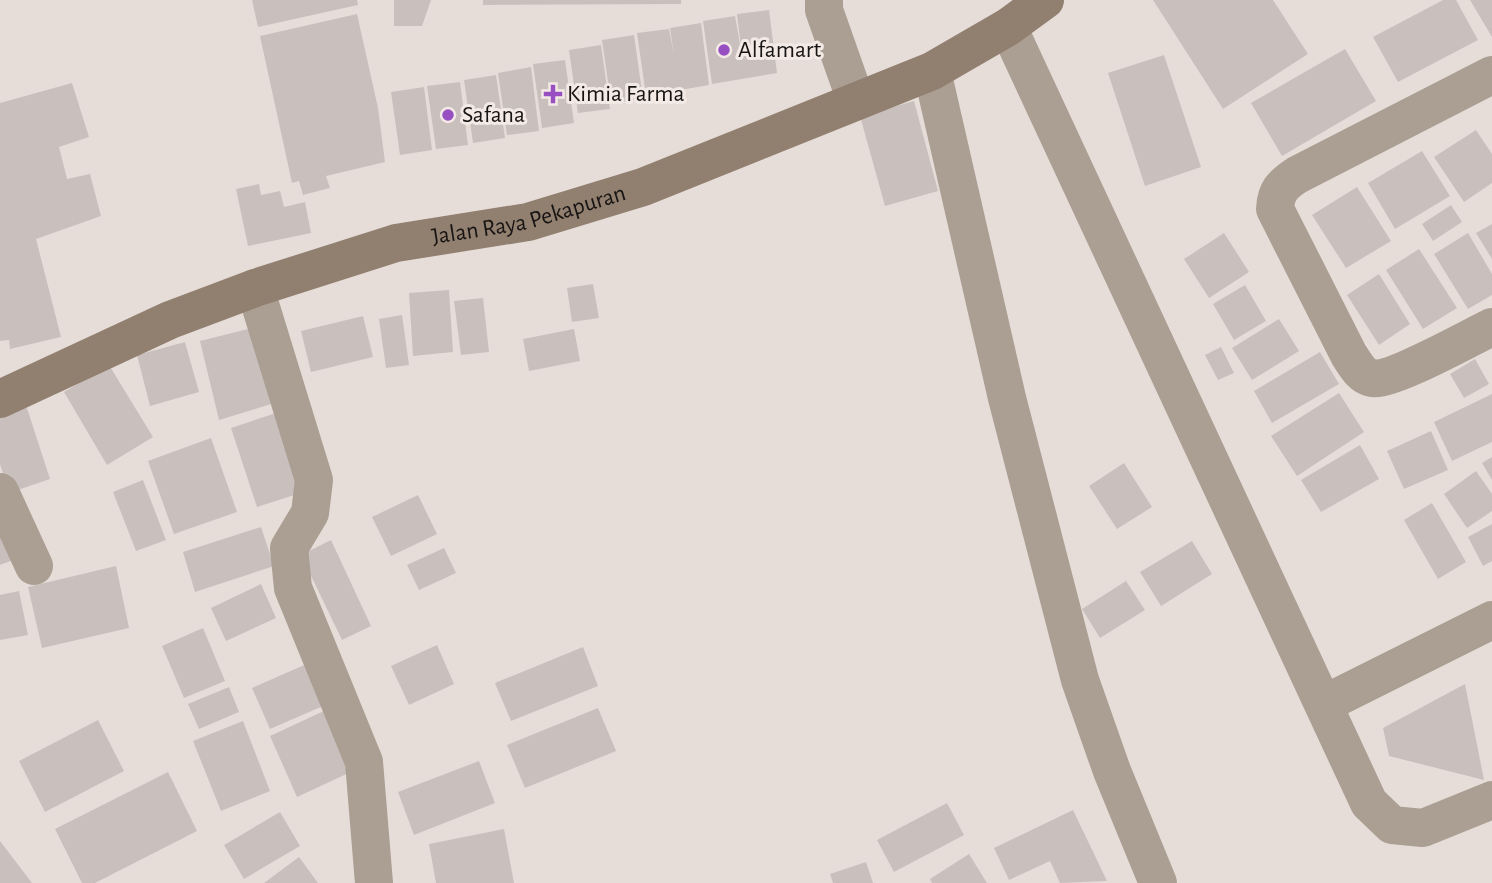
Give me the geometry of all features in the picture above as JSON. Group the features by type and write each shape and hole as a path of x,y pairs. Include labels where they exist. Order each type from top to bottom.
{"main road":[{"name":"Jalan Raya Pekapuran","path":"0,399 170,320 255,288 396,243 528,222 643,187 932,72 1008,27 1045,0"}],"street":[{"path":"824,0 824,10 856,102"},
{"path":"1008,27 1370,803 1392,825 1423,828 1492,800"},
{"path":"932,72 1007,398 1080,680 1112,771 1158,883"},
{"path":"1492,75 1282,184 1276,195 1275,209 1349,355 1359,370 1372,378 1391,375 1492,327"},
{"path":"255,288 314,480 310,513 289,548 293,588 364,762 374,883"},
{"path":"0,492 34,566"},
{"path":"1324,704 1492,620"}],"building":[{"path":"252,0 357,0 358,5 258,27"},
{"path":"394,0 431,0 422,26 394,26"},
{"path":"483,0 681,0 681,4 483,5"},
{"path":"1153,0 1273,0 1308,54 1223,109"},
{"path":"1443,0 1456,0 1478,40 1398,82 1373,37"},
{"path":"1470,0 1492,0 1492,37"},
{"path":"769,10 777,73 712,84 703,21 735,16 742,55 737,14"},
{"path":"357,14 378,108 385,162 326,176 330,188 303,195 299,181 292,183 260,36"},
{"path":"701,23 709,85 646,96 637,33 669,29 674,55 670,28"},
{"path":"634,35 643,99 611,103 602,40"},
{"path":"601,45 610,109 578,113 569,50"},
{"path":"1345,49 1376,101 1282,156 1251,103"},
{"path":"1164,55 1201,167 1145,186 1108,73"},
{"name":"Kimia Farma","path":"565,60 574,123 542,128 533,64"},
{"path":"531,67 539,131 507,135 498,73"},
{"path":"496,75 505,138 473,143 464,80"},
{"name":"Safana","path":"460,82 468,145 436,149 427,86"},
{"path":"72,83 89,137 59,147 67,179 90,174 101,216 36,239 61,337 10,349 9,340 0,341 0,103"},
{"path":"424,87 432,150 400,155 391,92"},
{"path":"914,101 938,191 885,206 860,116"},
{"path":"1476,130 1492,154 1492,183 1464,202 1434,157"},
{"path":"1422,151 1450,196 1395,229 1368,183"},
{"path":"259,184 261,195 280,191 284,207 305,202 311,233 248,246 236,189"},
{"path":"1357,187 1391,241 1346,268 1312,215"},
{"path":"1451,205 1462,222 1433,241 1422,224"},
{"path":"1492,224 1492,259 1476,233"},
{"path":"1224,233 1249,272 1209,298 1184,259"},
{"path":"1468,233 1492,274 1492,295 1468,309 1434,254"},
{"path":"1419,249 1457,308 1423,329 1386,270"},
{"path":"1379,274 1410,324 1379,345 1347,295"},
{"path":"593,284 599,318 572,322 567,288"},
{"path":"1245,285 1266,321 1234,340 1213,304"},
{"path":"449,290 453,352 413,356 409,293"},
{"path":"483,298 489,352 461,355 454,301"},
{"path":"402,315 409,365 386,368 379,319"},
{"path":"363,316 373,357 311,372 301,331"},
{"path":"1279,319 1299,351 1252,380 1232,348"},
{"path":"260,326 278,402 219,420 200,341"},
{"path":"574,329 580,361 529,371 523,339"},
{"path":"185,342 199,392 150,406 137,355"},
{"path":"1221,347 1234,373 1218,380 1205,355"},
{"path":"1320,352 1339,384 1272,423 1254,391"},
{"path":"1475,359 1489,384 1464,398 1450,374"},
{"path":"109,365 153,437 107,465 64,392"},
{"path":"1339,393 1364,432 1297,476 1271,436"},
{"path":"1492,394 1492,442 1452,461 1434,422"},
{"path":"24,399 50,479 9,493 0,464 0,406"},
{"path":"285,410 310,490 257,507 231,428"},
{"path":"1431,431 1448,470 1404,489 1387,451"},
{"path":"211,438 237,512 174,534 148,461"},
{"path":"1360,445 1379,479 1321,512 1301,480"},
{"path":"1492,457 1492,480 1482,463"},
{"path":"1124,463 1152,507 1117,529 1089,486"},
{"path":"1476,471 1492,494 1492,511 1467,528 1444,494"},
{"path":"143,480 166,540 136,551 113,492"},
{"path":"418,495 437,534 391,556 372,517"},
{"path":"1432,503 1466,562 1438,579 1404,520"},
{"path":"0,512 16,559 0,565"},
{"path":"1492,524 1492,561 1483,566 1468,537"},
{"path":"261,527 274,566 195,592 183,552"},
{"path":"331,540 371,626 342,640 301,555"},
{"path":"1192,541 1212,574 1161,606 1140,572"},
{"path":"444,548 456,573 419,590 407,565"},
{"path":"116,566 129,628 42,648 28,587"},
{"path":"1126,581 1145,610 1100,638 1082,609"},
{"path":"261,584 276,618 226,641 211,608"},
{"path":"19,591 28,635 0,640 0,595"},
{"path":"203,628 225,681 184,698 162,646"},
{"path":"437,645 454,684 409,705 391,666"},
{"path":"583,647 598,686 511,721 495,683"},
{"path":"318,659 337,700 270,729 252,688"},
{"path":"1465,684 1484,780 1389,756 1383,728"},
{"path":"229,687 239,712 199,729 188,704"},
{"path":"598,708 616,751 525,788 507,745"},
{"path":"326,710 353,771 297,797 270,736"},
{"path":"98,720 124,771 45,812 19,761"},
{"path":"243,721 270,791 221,811 193,741"},
{"path":"479,761 495,803 414,835 398,792"},
{"path":"168,772 197,831 95,883 82,883 55,829"},
{"path":"947,803 964,835 894,872 877,840"},
{"path":"1073,810 1107,881 1060,883 1050,861 1009,880 994,848"},
{"path":"280,812 300,846 244,879 224,845"},
{"path":"504,829 514,883 436,883 429,844"},
{"path":"0,841 32,883 0,883"},
{"path":"969,854 987,883 932,883 930,879"},
{"path":"299,857 318,883 264,883"},
{"path":"866,862 873,883 833,883 830,874"}],"place":[{"name":"Alfamart","path":"724,50"},
{"name":"Kimia Farma","path":"553,94"},
{"name":"Safana","path":"448,115"}]}
